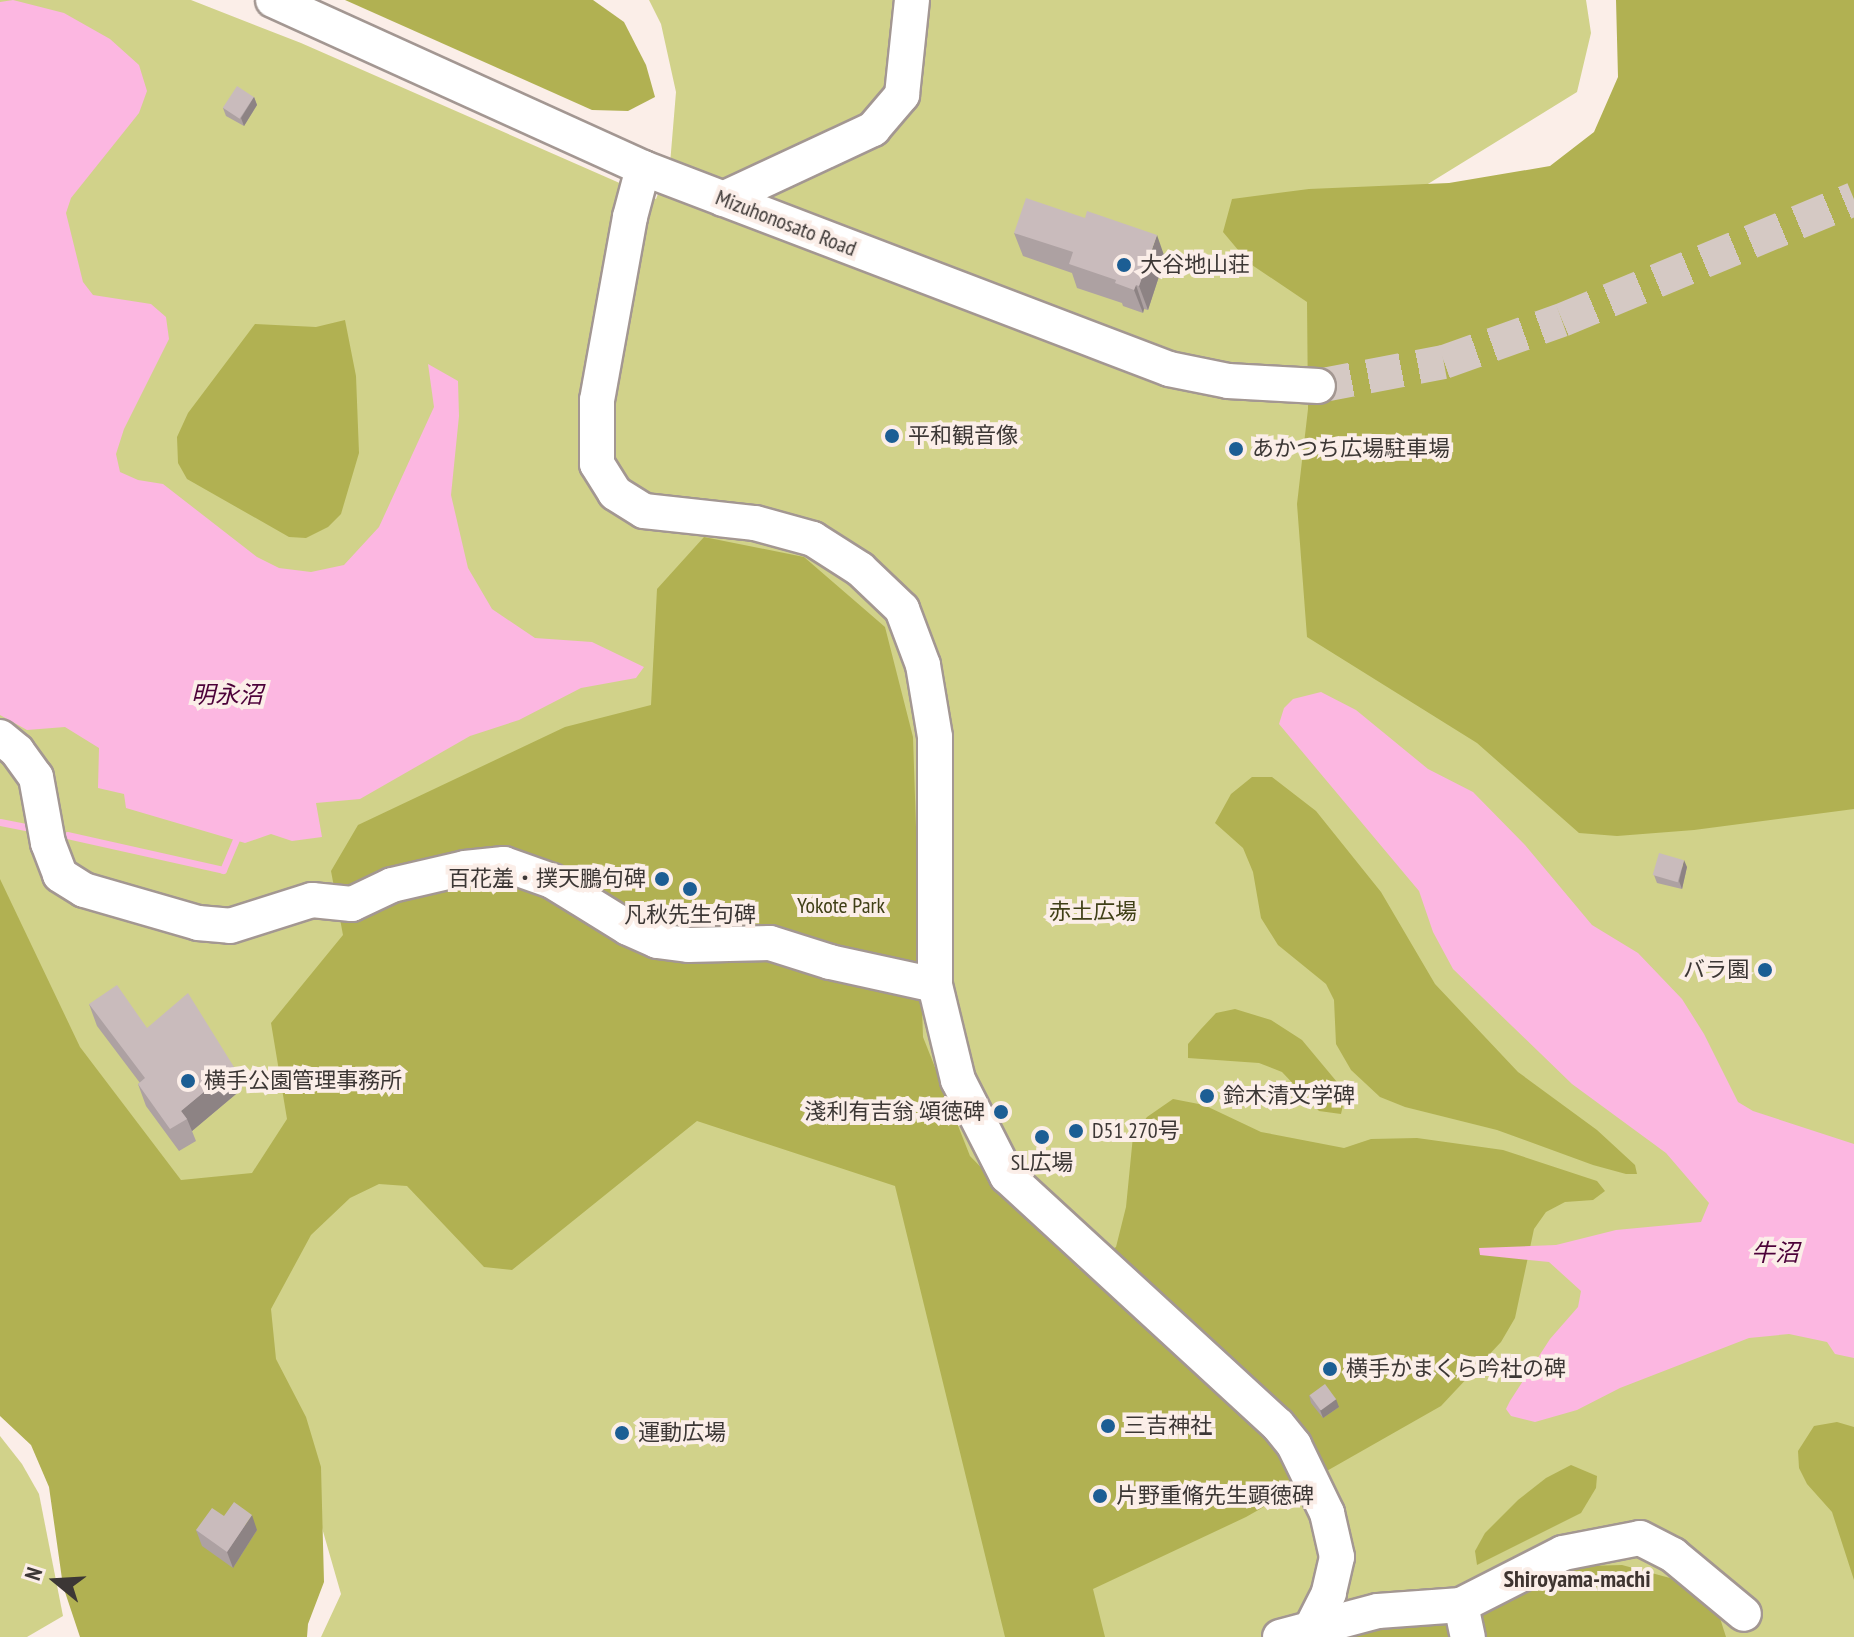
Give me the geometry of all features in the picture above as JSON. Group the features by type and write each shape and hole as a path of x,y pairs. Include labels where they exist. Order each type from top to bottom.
{"street":[{"name":"Mizuhonosato Road","path":"273,0 643,168 1169,369 1228,381 1318,386"},
{"path":"723,199 873,129 902,95 912,0"},
{"path":"643,168 630,217 597,400 597,464 615,493 644,511 755,523 813,539 860,569 902,609 923,665 935,737 935,985 958,1080 1007,1176 1278,1425 1294,1445 1327,1513 1337,1557 1329,1593 1312,1626"},
{"path":"0,737 17,751 36,777 48,843 60,875 84,890 198,923 230,926 312,900 352,904 392,885 465,868 504,864 552,881 628,928 657,941 688,945 770,943 830,962 935,985"},
{"path":"1280,1637 1312,1626 1378,1611 1464,1621 1563,1553 1640,1538 1673,1555 1744,1614"}],"green space":[{"name":"Yokote Park","path":"0,0 191,0 301,43 656,199 670,164 676,92 661,24 649,0 1586,0 1591,33 1577,92 1350,232 1854,233 1854,1637 321,1637 341,1594 316,1507 0,1170"},
{"path":"345,0 593,0 624,22 646,65 655,97 628,111 592,110"},
{"path":"1616,0 1854,0 1854,809 1694,830 1617,836 1579,833 1477,743 1307,637 1297,504 1308,409 1307,302 1249,263 1223,232 1232,199 1309,189 1449,183 1550,166 1594,132 1618,77"},
{"path":"345,320 356,376 359,453 341,514 328,527 306,538 289,537 187,479 178,463 177,437 188,413 255,324 316,327"},
{"path":"704,537 804,557 885,627 913,737 923,1037 970,1156 1079,1269 1116,1247 1126,1207 1133,1136 1147,1117 1173,1099 1204,1105 1261,1132 1344,1148 1371,1139 1417,1138 1503,1150 1597,1181 1605,1191 1593,1200 1565,1202 1546,1212 1534,1229 1515,1318 1501,1342 1441,1406 1246,1517 1093,1589 1105,1637 1005,1637 895,1186 697,1121 512,1270 484,1267 407,1186 379,1184 350,1198 311,1235 271,1309 276,1359 306,1417 321,1467 324,1582 308,1624 307,1637 80,1637 63,1586 49,1487 31,1445 0,1416 0,879 80,1047 181,1180 252,1173 287,1119 271,1023 343,935 331,871 358,825 565,727 651,705 657,589"},
{"path":"1252,777 1272,777 1316,811 1381,892 1435,984 1518,1072 1597,1130 1635,1165 1637,1174 1593,1165 1497,1130 1405,1107 1380,1097 1351,1070 1336,1044 1334,1000 1326,984 1278,945 1261,918 1253,872 1243,848 1215,823 1231,794"},
{"path":"1235,1009 1271,1020 1302,1040 1337,1082 1344,1101 1341,1114 1319,1111 1282,1072 1259,1063 1188,1058 1188,1044 1216,1013"},
{"path":"1837,1422 1854,1427 1854,1580 1832,1512 1807,1484 1799,1468 1798,1451 1814,1426"},
{"path":"0,1436 22,1464 39,1494 63,1616 27,1637 0,1637"},
{"path":"1571,1465 1597,1476 1596,1488 1581,1513 1477,1565 1475,1551 1485,1533 1518,1500 1546,1478"},
{"path":"1622,1565 1670,1578 1701,1595 1719,1615 1726,1637 1483,1637 1482,1609 1544,1580 1586,1566"},
{"path":"1429,1619 1452,1627 1454,1637 1345,1637 1383,1625"}],"water":[{"name":"明永沼","path":"13,0 64,13 110,39 139,65 147,91 139,113 71,198 66,213 83,282 93,295 151,304 166,317 169,339 124,429 116,454 120,472 138,480 163,484 257,557 279,568 311,572 344,565 379,527 434,407 428,364 458,381 459,416 451,495 468,568 492,609 535,638 592,642 644,667 636,678 581,688 519,720 470,736 360,799 316,803 322,837 292,841 271,834 245,843 126,808 124,794 98,788 99,748 65,727 27,730 0,715 0,2"},
{"name":"牛沼","path":"1321,692 1356,710 1428,769 1473,792 1525,845 1592,925 1638,953 1682,999 1704,1034 1738,1102 1753,1111 1854,1144 1854,1358 1835,1354 1827,1342 1789,1334 1749,1338 1620,1388 1577,1410 1535,1422 1511,1416 1506,1409 1510,1401 1550,1339 1578,1307 1581,1291 1549,1262 1480,1255 1479,1248 1556,1245 1616,1230 1701,1222 1709,1203 1666,1153 1572,1084 1453,969 1433,932 1419,891 1279,724 1284,708 1293,699"}],"building":[{"path":"237,86 254,97 240,119 223,108"},
{"path":"1026,198 1085,218 1087,211 1157,235 1139,286 1136,285 1134,290 1115,283 1116,280 1069,264 1073,252 1014,233"},
{"path":"1659,853 1684,860 1678,882 1653,875"},
{"path":"117,985 147,1028 188,993 234,1067 181,1111 187,1119 170,1129 138,1084 145,1078 89,1004"},
{"path":"1325,1384 1336,1399 1321,1411 1310,1395"},
{"path":"234,1502 252,1515 227,1552 196,1530 212,1508 224,1516"}],"waterway":[{"path":"0,822 26,827"},
{"path":"67,835 223,870 238,834"}],"tunnel":[{"path":"1318,386 1444,362 1562,320 1854,199"}],"place":[{"name":"大谷地山荘","path":"1124,265"},
{"name":"平和観音像","path":"892,436"},
{"name":"あかつち広場駐車場","path":"1236,449"},
{"name":"百花羞・撲天鵬句碑","path":"662,879"},
{"name":"凡秋先生句碑","path":"690,889"},
{"name":"バラ園","path":"1765,970"},
{"name":"横手公園管理事務所","path":"188,1081"},
{"name":"鈴木清文学碑","path":"1207,1096"},
{"name":"淺利有吉翁 頌徳碑","path":"1001,1112"},
{"name":"D51 270号","path":"1076,1131"},
{"name":"SL広場","path":"1042,1137"},
{"name":"横手かまくら吟社の碑","path":"1330,1369"},
{"name":"三吉神社","path":"1108,1426"},
{"name":"運動広場","path":"622,1433"},
{"name":"片野重脩先生顕徳碑","path":"1100,1496"}],"district":[{"name":"Shiroyama-machi","path":"1577,1579"}],"park label":[{"name":"赤土広場","path":"1093,912"}]}
